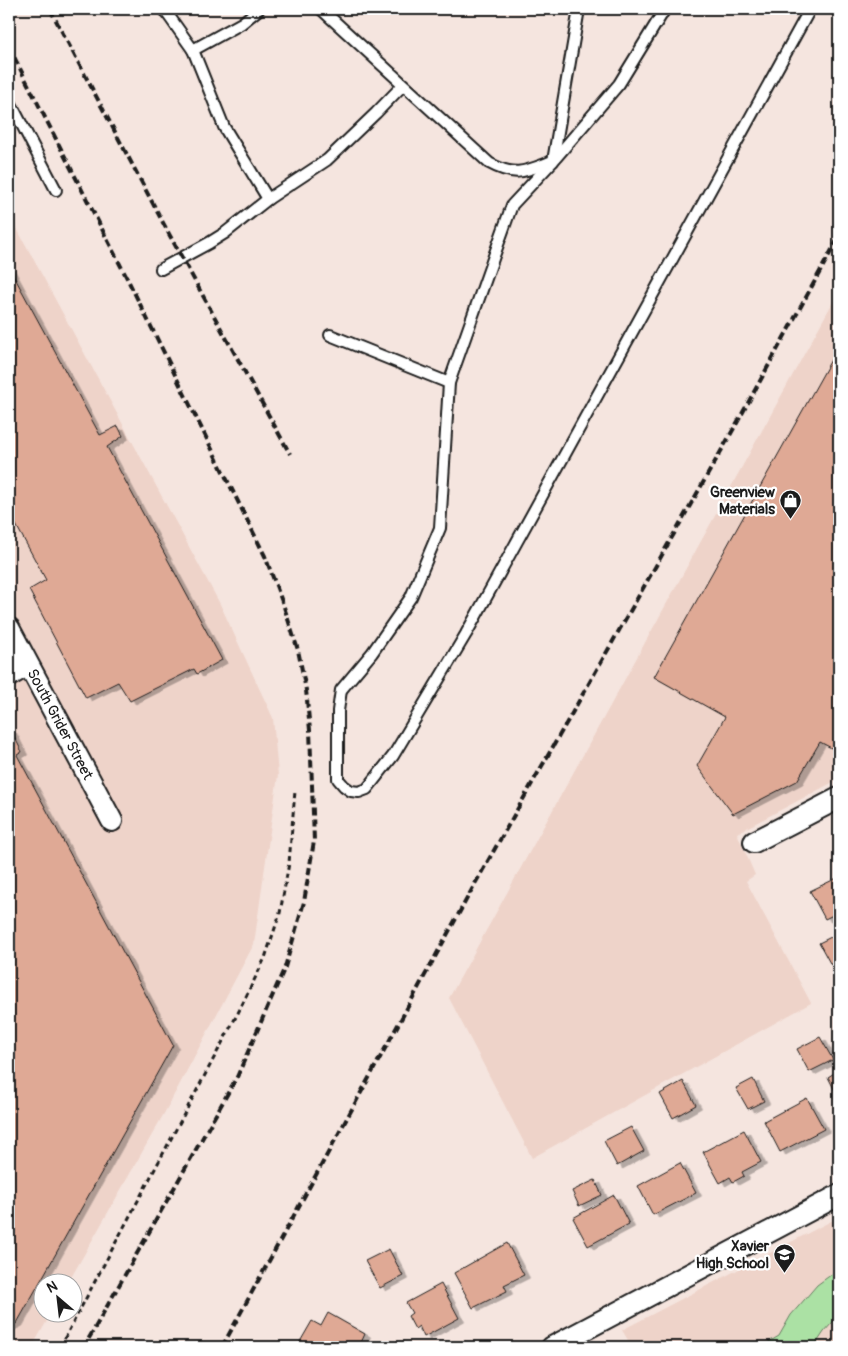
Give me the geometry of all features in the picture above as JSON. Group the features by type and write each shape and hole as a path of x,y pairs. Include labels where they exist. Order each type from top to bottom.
{"street":[{"name":"South Grider Street","path":"9,628 112,821"},
{"path":"9,676 28,665"},
{"path":"754,842 839,798"},
{"path":"552,1347 839,1195"}],"lane":[{"path":"164,9 193,50 224,127 268,199"},
{"path":"193,50 242,23 259,9"},
{"path":"321,9 489,163 499,169 514,173 553,161"},
{"path":"553,161 579,9"},
{"path":"665,9 619,84 553,161 512,205 449,383 440,528 411,598 372,653 341,690 338,711 338,779 350,791 359,792 367,789 393,756 466,634 810,9"},
{"path":"161,269 225,233 268,199 327,160 404,85"},
{"path":"9,100 56,190"},
{"path":"330,335 449,383"}],"path":[{"path":"60,1347 266,958 280,913 290,863 295,791"}],"shaded area":[{"path":"9,214 220,604 273,718 278,775 254,944 166,1110 73,1274 32,1274 32,1324 45,1324 32,1347 9,1347"},
{"path":"839,291 839,779 737,833 755,875 746,881 811,1003 532,1158 449,998"},
{"name":"Xavier High School","path":"839,1217 839,1347 632,1347 622,1330"}],"green space":[{"path":"839,1269 839,1315 814,1347 760,1347 779,1336 791,1315 817,1285"}],"building":[{"path":"9,267 100,435 118,426 123,436 107,447 222,660 197,674 194,669 130,701 118,682 86,698 29,590 46,580 9,512"},
{"name":"Greenview Materials","path":"832,358 839,362 839,752 820,742 797,781 733,814 697,766 725,717 654,677"},
{"path":"11,730 22,752 17,755 173,1045 44,1274 32,1274 32,1296 17,1323 9,1327 9,731"},
{"path":"839,877 839,912 825,919 810,891"},
{"path":"839,933 839,961 831,965 819,943"},
{"path":"820,1037 833,1060 809,1072 797,1049"},
{"path":"839,1070 839,1099 828,1077"},
{"path":"753,1079 764,1101 748,1109 736,1088"},
{"path":"683,1081 696,1105 673,1118 660,1094"},
{"path":"807,1098 824,1129 780,1152 764,1121"},
{"path":"631,1127 644,1151 617,1166 604,1141"},
{"path":"744,1130 761,1162 742,1172 744,1176 733,1182 730,1177 720,1183 703,1152"},
{"path":"680,1163 696,1193 653,1215 638,1186"},
{"path":"595,1180 602,1195 579,1206 572,1191"},
{"path":"614,1195 629,1224 588,1246 573,1218"},
{"path":"507,1243 524,1275 504,1285 507,1291 473,1308 454,1273"},
{"path":"389,1249 403,1276 380,1288 365,1261"},
{"path":"441,1284 459,1318 424,1337 419,1326 415,1329 408,1316 412,1313 406,1303"},
{"path":"328,1313 365,1334 359,1347 297,1347 312,1321 321,1326"}],"railway":[{"path":"50,9 169,234 290,454"},
{"path":"9,47 127,278 265,556 298,650 306,690 310,730 314,841 304,902 285,967 237,1077 84,1347"},
{"path":"222,1347 476,882 737,423 839,237"}],"place":[{"name":"Greenview Materials","path":"791,520"},
{"name":"Xavier High School","path":"785,1274"}]}
